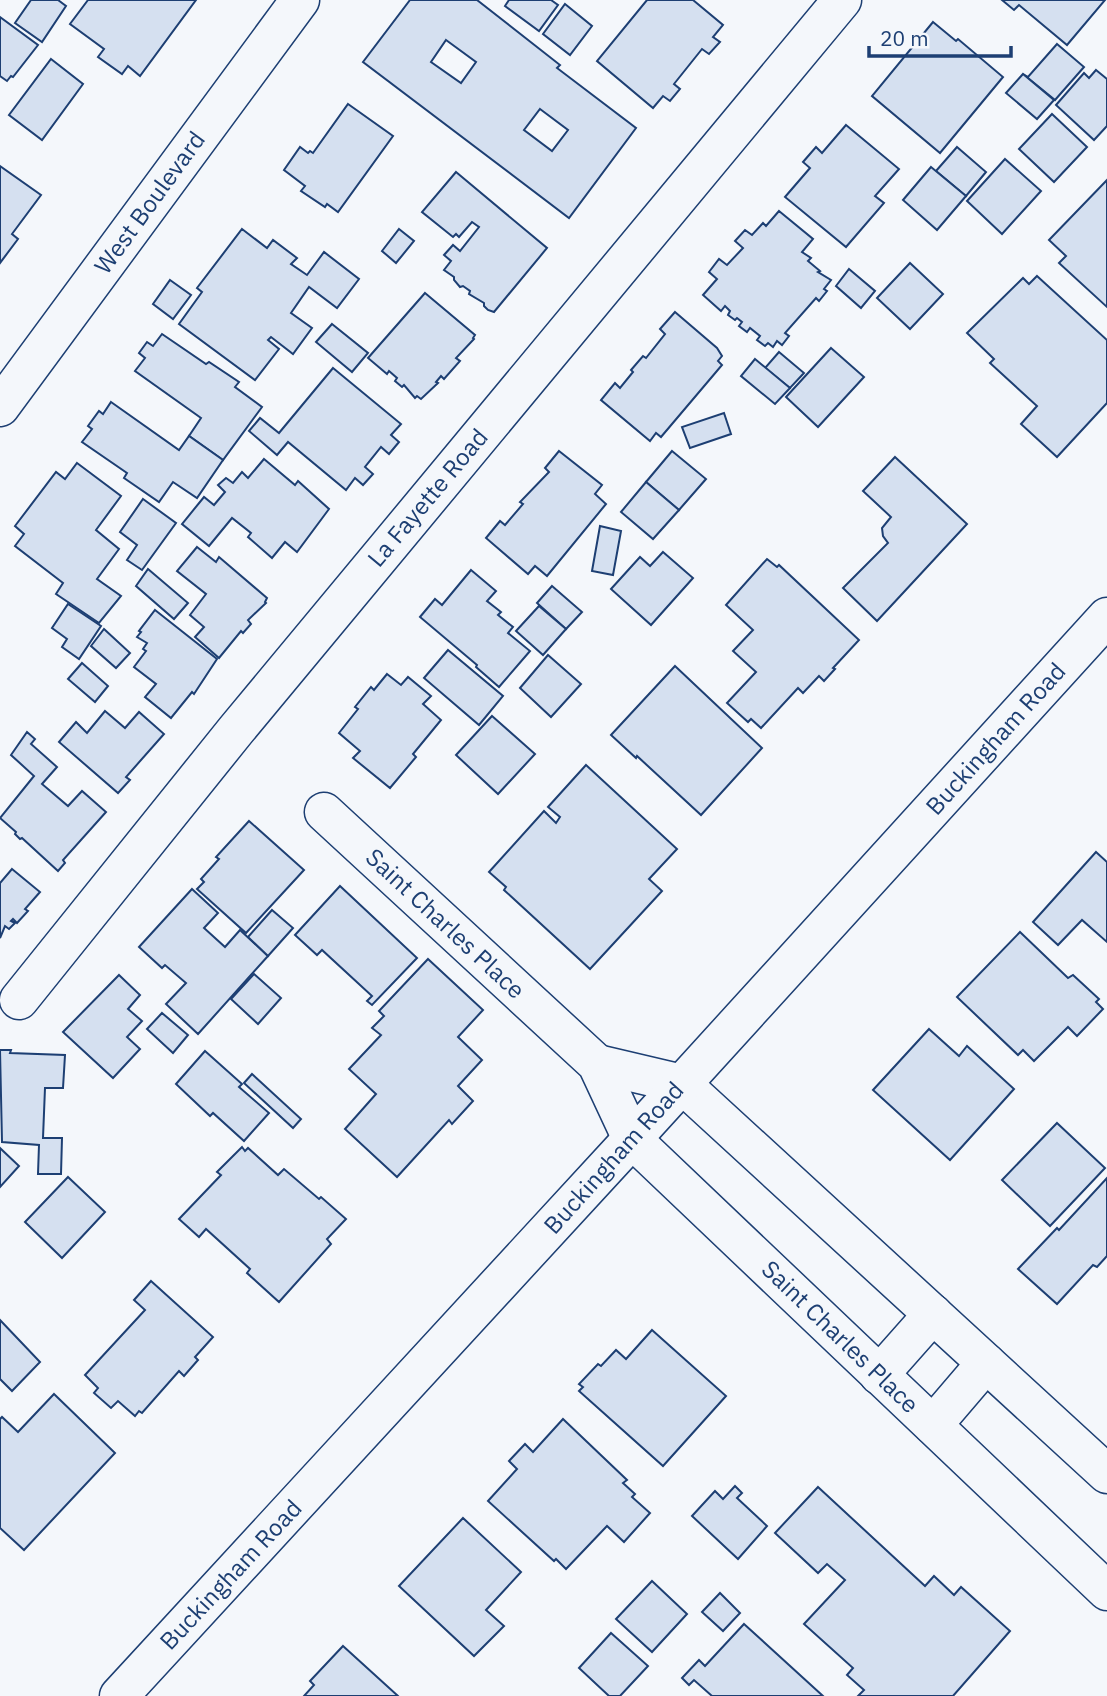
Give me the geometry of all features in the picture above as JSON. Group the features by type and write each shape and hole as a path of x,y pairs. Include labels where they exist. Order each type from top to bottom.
{"street":[{"name":"West Boulevard","path":"0,407 300,0"},
{"name":"La Fayette Road","path":"19,1000 245,719 842,0"},
{"name":"Buckingham Road","path":"119,1696 632,1139 1107,617"},
{"name":"Saint Charles Place","path":"324,812 597,1064 632,1139 1107,1591"},
{"name":"Saint Charles Place","path":"597,1064 682,1084 1107,1474"},
{"path":"879,1375 933,1314"},
{"path":"933,1425 986,1363"}],"building":[{"path":"31,0 58,0 66,6 42,42 15,23"},
{"path":"88,0 196,0 140,76 128,66 122,74 98,57 104,49 70,24"},
{"path":"410,0 477,0 560,65 557,68 636,128 569,218 363,62","holes":["446,40 476,62 461,83 431,62","540,109 568,130 552,151 524,130"]},
{"path":"509,0 551,0 558,5 539,31 505,6"},
{"path":"647,0 693,0 723,25 713,37 720,42 709,54 702,49 674,84 680,89 670,101 663,96 653,108 597,61"},
{"path":"1002,0 1105,0 1067,45 1019,5 1014,10"},
{"path":"565,4 592,26 570,55 543,34"},
{"path":"0,17 38,45 7,81 0,76"},
{"path":"933,22 1003,77 940,153 872,96"},
{"path":"1057,44 1084,67 1055,100 1023,74 1028,77"},
{"path":"51,59 83,84 42,140 9,115"},
{"path":"1096,70 1107,79 1107,126 1094,140 1056,105 1084,73 1089,78"},
{"path":"1023,74 1054,100 1037,119 1006,93"},
{"path":"348,104 393,136 338,212 301,191 305,186 284,170 300,147 313,153"},
{"path":"1052,114 1087,147 1054,182 1019,149"},
{"path":"846,125 899,169 875,196 884,203 846,247 785,197 810,168 803,162 816,147 822,153"},
{"path":"957,147 986,172 966,196 936,171"},
{"path":"1005,159 1041,191 1002,234 967,201"},
{"path":"0,166 41,195 12,234 18,239 0,263"},
{"path":"931,167 966,196 937,230 903,200"},
{"path":"456,172 547,248 494,312 469,294 470,291 460,287 454,277 444,270 451,261 444,255 453,245 460,251 479,227 472,222 459,237 456,234 453,237 422,212"},
{"path":"1107,180 1107,307 1059,263 1066,256 1049,240"},
{"path":"779,211 813,239 802,252 811,258 808,261 820,271 818,272 831,280 819,301 816,298 785,333 789,336 782,345 777,341 773,347 768,343 765,346 757,340 760,336 750,328 747,332 739,326 742,322 728,315 730,311 725,306 721,311 703,295 717,279 709,272 719,259 727,265 743,248 735,241 745,230 752,235 763,223 766,226"},
{"path":"242,229 267,248 273,240 297,258 291,264 307,275 324,252 359,279 337,308 309,287 291,313 312,328 293,354 271,337 268,340 279,349 255,380 179,324 202,292 197,288"},
{"path":"399,229 414,241 396,263 382,251"},
{"path":"910,263 943,294 910,329 877,298"},
{"path":"849,269 875,291 861,308 836,286"},
{"path":"1037,276 1107,340 1107,403 1057,457 1021,424 1037,406 990,363 994,359 967,333 1023,278 1029,284"},
{"path":"170,280 191,295 173,319 153,304"},
{"path":"425,293 475,335 456,358 460,361 444,379 441,376 436,382 438,383 421,399 417,396 415,398 404,385 402,387 395,381 397,378 389,371 387,374 368,358"},
{"path":"675,312 717,348 722,356 718,361 722,365 661,437 656,433 650,441 601,400 615,383 620,388 643,356 646,358 665,334 660,329"},
{"path":"332,324 368,353 352,372 316,342"},
{"path":"162,334 206,364 209,362 239,382 235,387 262,407 223,460 189,436 201,418 135,371 145,358 139,353 147,342 153,346"},
{"path":"831,348 864,377 818,427 786,397"},
{"path":"779,352 804,373 790,388 765,368"},
{"path":"755,359 790,388 775,404 741,376"},
{"path":"333,368 401,424 391,435 399,442 389,454 381,447 365,467 373,474 363,485 355,478 346,490 288,442 277,455 249,431 260,418 279,433"},
{"path":"111,402 179,450 189,436 223,460 197,498 173,482 159,502 124,478 127,473 82,442 92,429 88,426 99,411 103,414"},
{"path":"724,413 731,434 690,448 682,427"},
{"path":"559,451 602,485 595,494 606,504 547,576 535,566 528,574 486,538 500,521 505,525 523,504 520,502 549,472 545,468"},
{"path":"672,451 706,479 679,510 646,482"},
{"path":"895,457 967,524 877,621 843,588 888,543 882,528 891,517 863,491"},
{"path":"264,459 295,485 298,481 329,509 297,552 285,542 272,558 248,537 251,533 232,518 209,546 182,524 204,497 214,505 225,492 218,485 226,478 233,483 242,472 248,478"},
{"path":"77,463 121,496 96,530 119,549 97,579 121,596 99,623 56,594 63,583 15,546 24,534 15,526 56,472 65,479"},
{"path":"646,482 679,510 653,539 621,512"},
{"path":"143,499 176,523 142,570 127,560 137,545 120,532"},
{"path":"600,526 621,531 613,575 592,571"},
{"path":"197,547 216,562 219,557 267,598 266,603 248,620 251,624 243,633 241,631 219,658 195,637 204,627 190,615 206,594 177,571"},
{"path":"663,552 693,578 651,625 611,589 640,557 650,566"},
{"path":"767,559 777,567 779,565 859,640 824,681 819,676 803,693 798,688 761,728 751,719 748,722 727,703 756,672 733,651 753,630 726,605"},
{"path":"148,569 188,603 174,619 136,586"},
{"path":"471,570 496,591 487,601 501,612 498,615 513,627 508,633 530,651 499,687 420,617 435,599 442,605"},
{"path":"552,586 582,612 566,629 537,603"},
{"path":"68,604 101,626 79,659 62,647 67,639 52,628"},
{"path":"539,606 566,629 543,655 516,631"},
{"path":"155,610 217,659 194,694 192,692 171,718 145,697 156,684 134,667 146,651 143,649 147,643 137,637 141,632 139,631"},
{"path":"104,629 130,653 116,668 91,646"},
{"path":"448,650 503,696 479,725 424,678"},
{"path":"548,655 581,684 551,717 520,688"},
{"path":"82,663 108,686 95,702 68,679"},
{"path":"675,666 762,748 701,815 611,735"},
{"path":"387,674 401,685 408,677 431,696 423,704 441,720 413,754 416,757 390,788 353,758 360,751 339,733 371,687 374,690"},
{"path":"105,711 125,728 139,712 164,734 126,777 130,780 118,793 59,742 76,722 87,733"},
{"path":"492,716 535,754 498,794 456,755"},
{"path":"27,732 35,739 31,744 57,767 42,784 68,806 82,791 106,812 63,860 65,863 58,871 0,818 34,776 11,755"},
{"path":"586,765 677,849 649,879 662,891 590,969 504,890 506,887 489,872 544,811 556,823 560,817 548,807"},
{"path":"249,821 304,870 246,933 197,889 204,882 201,879 219,859 216,857"},
{"path":"1096,852 1107,862 1107,942 1082,920 1058,945 1033,922"},
{"path":"12,869 40,892 17,923 13,919 11,921 15,923 9,929 5,926 0,938 0,883"},
{"path":"340,886 417,958 372,1005 367,1001 372,996 322,950 317,955 295,935"},
{"path":"192,889 218,913 204,928 225,947 240,930 268,956 198,1034 166,1004 186,983 165,965 162,968 139,947"},
{"path":"272,910 293,928 268,956 248,937"},
{"path":"1020,932 1068,978 1073,975 1099,999 1096,1002 1103,1009 1077,1036 1068,1027 1034,1061 1023,1050 1018,1055 957,997"},
{"path":"428,959 483,1010 458,1037 482,1060 458,1086 473,1101 452,1124 449,1120 397,1177 345,1129 376,1094 349,1069 381,1035 372,1028 384,1016 379,1011"},
{"path":"254,974 281,998 258,1024 231,999"},
{"path":"119,975 140,995 128,1009 142,1021 127,1037 140,1049 113,1078 63,1032"},
{"path":"162,1013 188,1035 173,1053 147,1029"},
{"path":"929,1029 959,1056 967,1046 1014,1089 950,1160 873,1090"},
{"path":"0,1050 11,1050 10,1053 65,1055 63,1088 45,1088 43,1138 62,1138 61,1174 38,1174 39,1145 2,1142"},
{"path":"205,1051 242,1084 239,1087 269,1113 244,1141 213,1113 210,1116 176,1084"},
{"path":"252,1074 301,1119 293,1128 244,1083"},
{"path":"1057,1123 1105,1168 1050,1226 1002,1180"},
{"path":"242,1147 245,1151 248,1148 278,1175 284,1169 346,1219 327,1239 331,1244 279,1302 247,1273 250,1269 206,1229 199,1237 179,1219 221,1175 217,1172"},
{"path":"0,1148 19,1166 0,1187"},
{"path":"68,1177 105,1212 62,1258 25,1222"},
{"path":"1107,1178 1107,1256 1097,1267 1093,1265 1057,1304 1018,1269"},
{"path":"151,1281 213,1337 195,1357 198,1360 184,1376 179,1371 142,1413 139,1411 135,1416 118,1401 111,1408 94,1393 98,1388 85,1375 145,1310 134,1300"},
{"path":"0,1320 40,1362 12,1391 0,1379"},
{"path":"652,1330 726,1396 663,1466 579,1391 583,1387 579,1384 598,1364 601,1366 616,1350 626,1359"},
{"path":"54,1394 115,1453 24,1550 0,1528 0,1419 2,1417 18,1432"},
{"path":"563,1419 627,1480 623,1483 635,1494 632,1497 650,1513 624,1542 607,1526 566,1569 488,1501 517,1469 509,1461 525,1444 533,1452"},
{"path":"735,1486 742,1493 737,1498 767,1526 738,1559 692,1516 715,1491 723,1499"},
{"path":"818,1487 925,1586 934,1576 954,1595 961,1587 1010,1631 953,1696 858,1696 864,1690 847,1675 853,1668 804,1624 845,1580 827,1564 818,1573 775,1533"},
{"path":"463,1518 521,1572 486,1610 504,1626 474,1656 399,1586"},
{"path":"652,1581 687,1614 652,1652 616,1619"},
{"path":"720,1593 740,1613 723,1631 702,1612"},
{"path":"744,1624 823,1696 712,1696 694,1680 689,1685 682,1678 699,1660 705,1666"},
{"path":"611,1633 648,1666 620,1696 609,1696 579,1668"},
{"path":"343,1646 398,1696 304,1696 314,1685 310,1681"}]}
